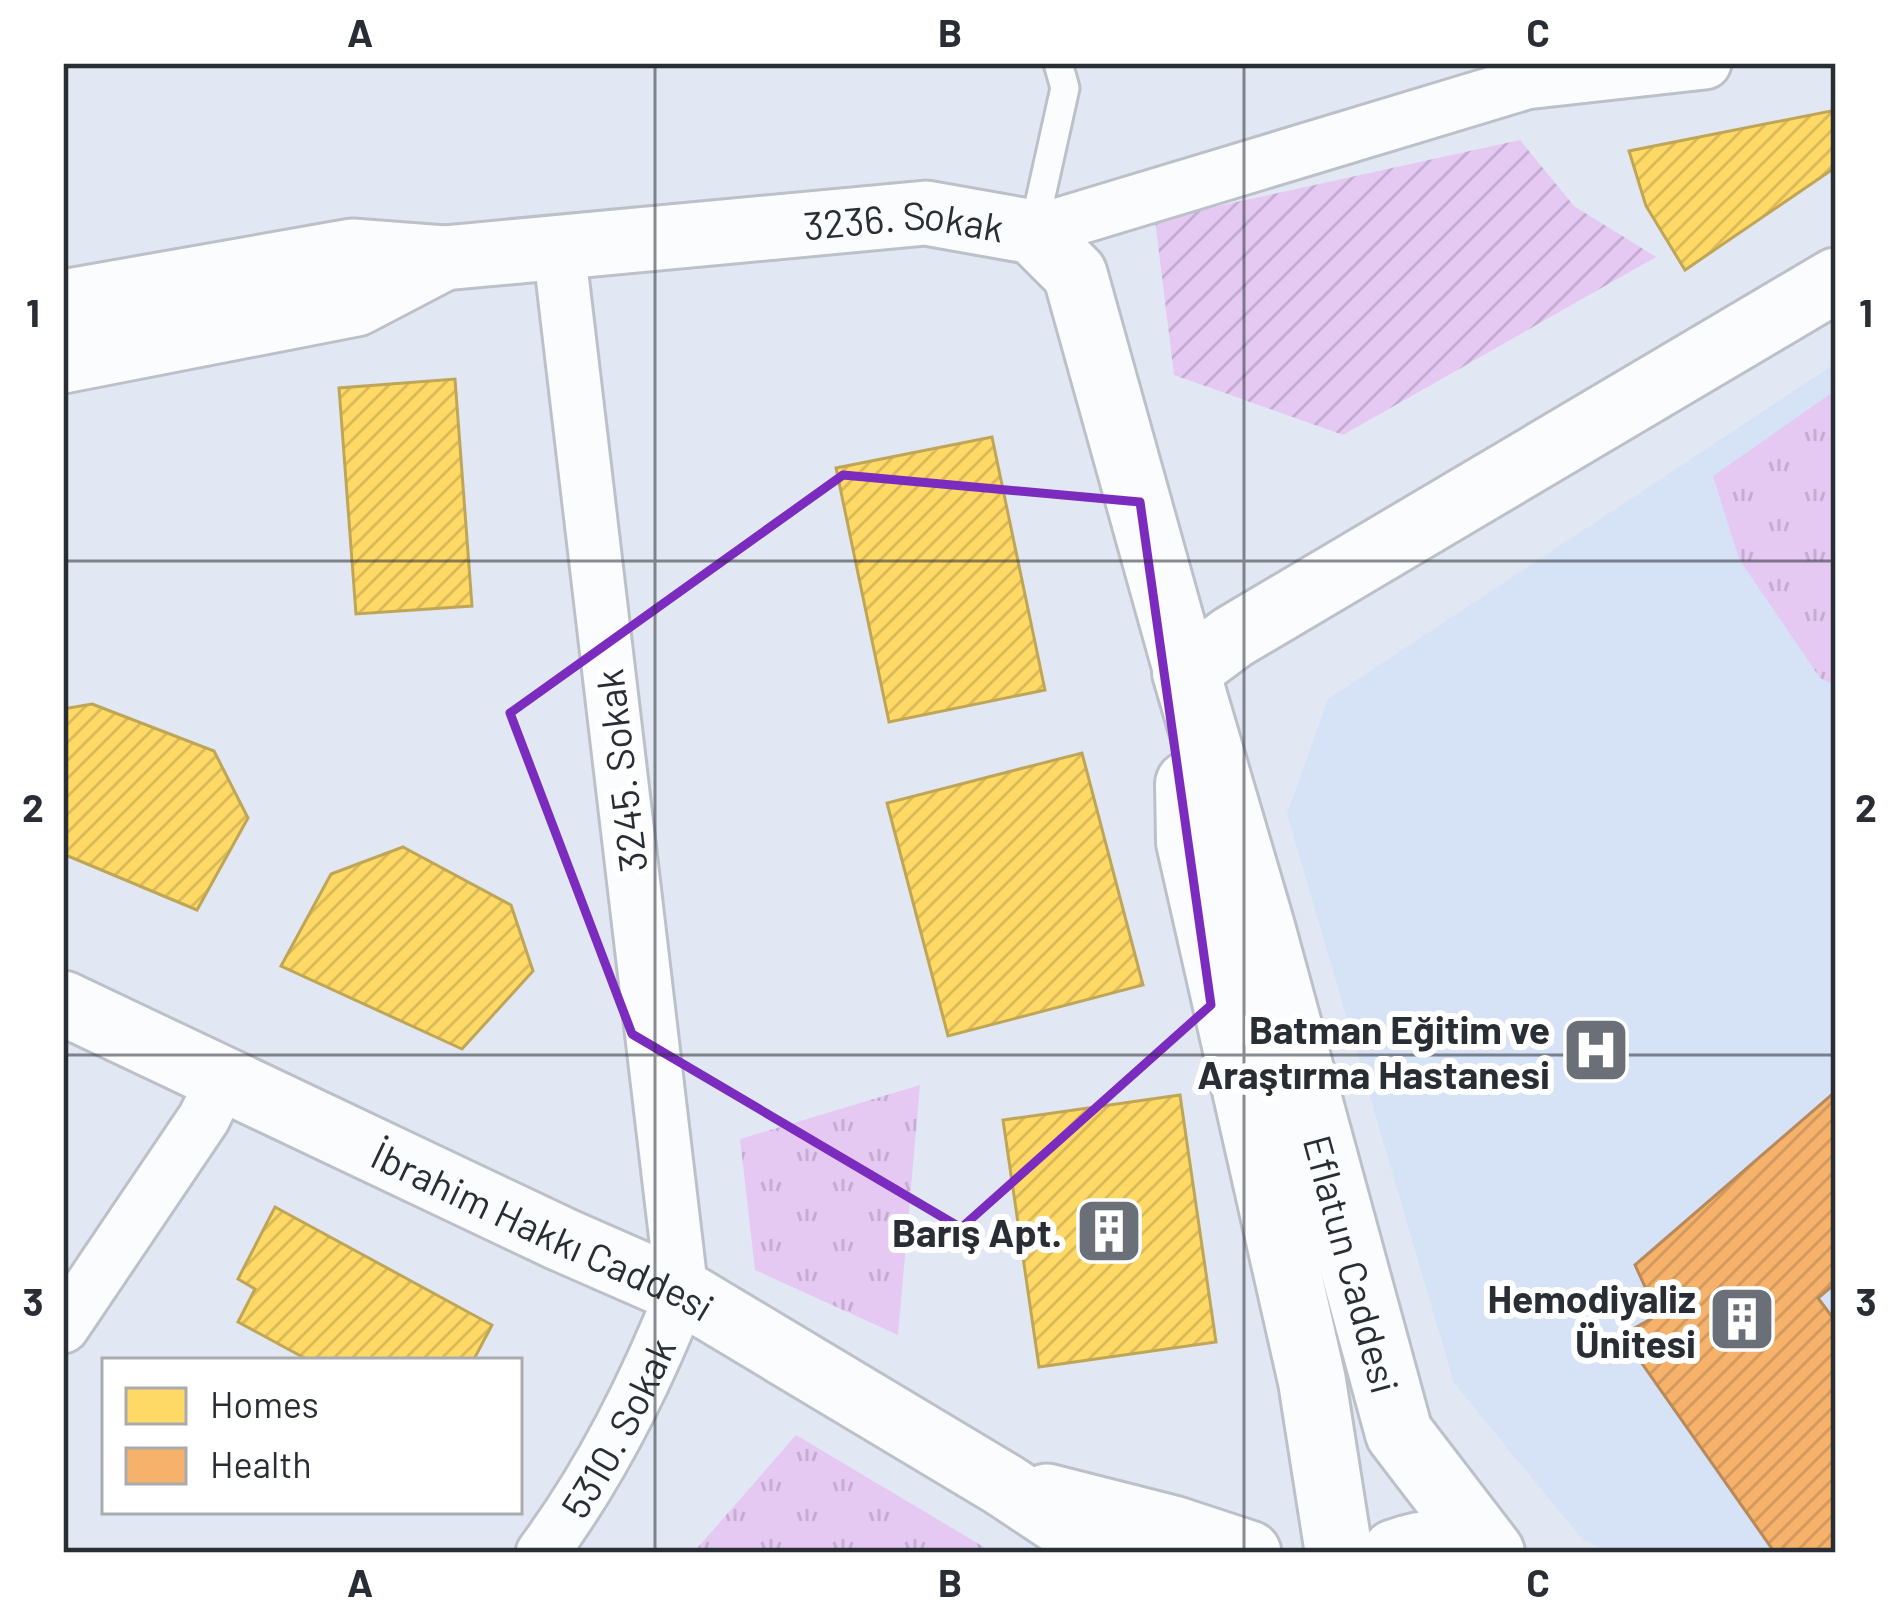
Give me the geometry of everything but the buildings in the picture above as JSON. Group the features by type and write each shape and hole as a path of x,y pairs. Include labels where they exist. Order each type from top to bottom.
{"main road":[{"name":"Eflatun Caddesi","path":"1186,672 1190,842 1312,1382 1339,1553"},
{"name":"Eflatun Caddesi","path":"1186,672 1262,927 1399,1433 1491,1553"},
{"path":"1395,1553 1430,1542 1480,1553"}],"street":[{"path":"1033,232 1526,83 1705,63"},
{"name":"3236. Sokak","path":"63,302 352,251 444,258 926,213 1033,232 1076,274 1186,672"},
{"name":"3245. Sokak","path":"559,250 682,1292"},
{"name":"3236. Sokak","path":"63,361 356,304 444,258"},
{"path":"1186,672 1233,637 1836,280"},
{"name":"İbrahim Hakkı Caddesi","path":"63,1004 682,1292 1004,1485"},
{"path":"63,1327 204,1118 224,1079"},
{"name":"5310. Sokak","path":"563,1543 655,1361 682,1292"},
{"path":"1004,1485 1106,1553"},
{"path":"1004,1485 1173,1528 1249,1553"}],"lane":[{"path":"1033,232 1065,88 1058,63"}],"highlighted area":[{"path":"843,475 1140,502 1211,1005 961,1228 632,1034 510,713"}],"shaded area":[{"name":"Batman Eğitim ve Araştırma Hastanesi","path":"1836,363 1836,1553 1610,1553 1583,1540 1454,1383 1287,814 1328,699"}],"green space":[{"path":"1520,140 1574,206 1656,257 1343,435 1174,375 1155,220"},
{"path":"1836,390 1836,686 1820,678 1739,559 1713,476"},
{"path":"920,1085 898,1335 755,1270 740,1139"},
{"path":"796,1435 994,1553 693,1553"}],"place":[{"name":"Batman Eğitim ve Araştırma Hastanesi","path":"1596,1050"},
{"name":"Barış Apt.","path":"1109,1231"},
{"name":"Hemodiyaliz Ünitesi","path":"1742,1319"}]}
